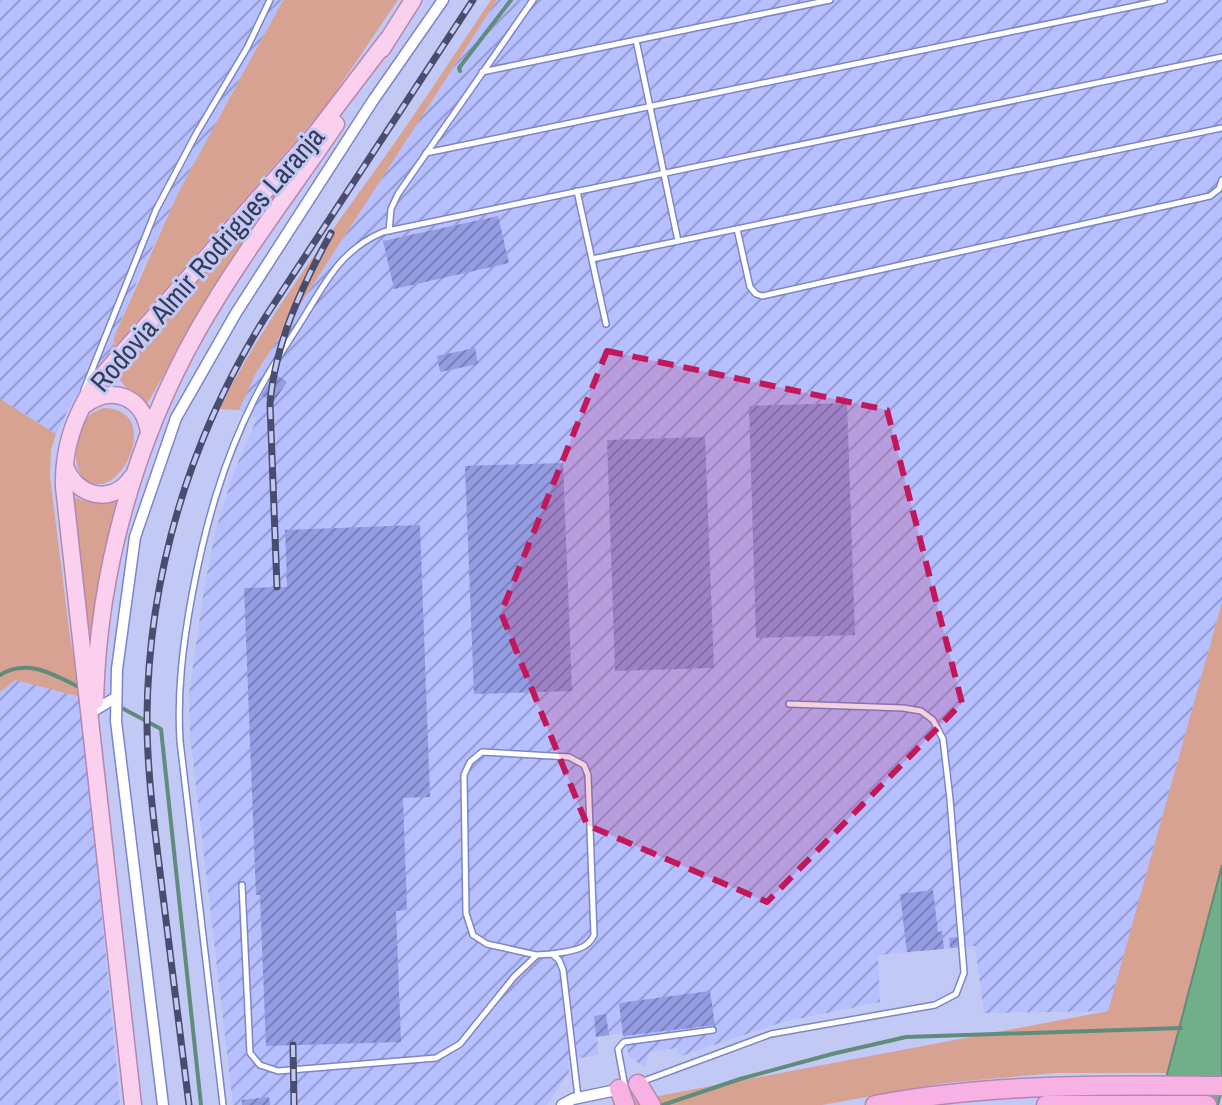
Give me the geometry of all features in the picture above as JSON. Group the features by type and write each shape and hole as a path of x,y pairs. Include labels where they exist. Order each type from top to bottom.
{"highway":[{"path":"1046,1105 1086,1094 1222,1086"},
{"path":"875,1105 915,1097 1016,1087 1207,1105"},
{"path":"627,1091 651,1105"}],"main road":[{"name":"Rodovia Almir Rodrigues Laranja","path":"95,780 98,649 107,586 149,432 171,382 213,305 344,112 413,0"},
{"name":"Rodovia Almir Rodrigues Laranja","path":"133,1105 64,487 68,438 76,418 107,387 317,132 387,40"},
{"path":"76,418 93,399 105,395 107,387 140,408 147,419 149,432"},
{"path":"64,464 68,476 76,485 98,495 121,489 136,471"}],"street":[{"path":"163,1105 115,698 135,537 176,418 236,313 372,102 443,0"},
{"path":"95,710 115,698"},
{"path":"562,1105 578,1098 627,1091"}],"lane":[{"path":"76,418 94,359 156,210 242,57 270,0"},
{"path":"389,231 394,201 533,0"},
{"path":"482,72 830,0"},
{"path":"426,153 1164,0"},
{"path":"636,40 678,241"},
{"path":"223,1105 180,741 179,680 184,637 212,504 226,463 255,398 338,262 361,242 389,231 1222,57"},
{"path":"592,259 1222,128"},
{"path":"737,229 750,287 762,296 1210,196 1222,180"},
{"path":"577,191 606,324"},
{"path":"94,359 107,387"},
{"path":"713,1030 624,1042 618,1049 627,1091 771,1034 935,1005 956,994 964,973 943,739 933,720 921,711 903,708 789,704"},
{"path":"482,752 569,757 584,765 588,775 594,935 584,948 537,955 487,944 473,935 466,913 464,775 470,762 482,752"},
{"path":"242,885 250,1053 260,1065 278,1071 436,1058 460,1044 514,977 537,955"},
{"path":"552,954 563,970 578,1098"}],"highlighted area":[{"path":"607,351 887,410 962,703 767,902 587,825 501,613"}],"shaded area":[{"path":"0,0 283,0 179,191 140,274 114,337 114,348 72,402 56,434 0,399"},
{"path":"283,0 398,0 324,109 114,348 114,337 179,191"},
{"path":"491,0 497,0 256,373 239,410 219,409 281,304"},
{"path":"497,0 1222,0 1222,602 1108,1011 984,1013 975,946 878,955 880,1002 783,1022 681,1056 676,1048 649,1052 645,1068 629,1056 623,1033 597,1037 598,1055 568,1060 569,1072 547,1105 233,1105 190,735 189,694 216,529 234,472 257,418 239,410 256,373"},
{"path":"282,183 286,185 206,301 147,404 128,390 113,371"},
{"path":"0,399 56,434 51,450 50,477 70,637 81,697 15,680 0,692"},
{"path":"104,408 122,412 131,423 134,437 131,453 123,468 112,479 100,484 87,481 81,475 76,450 88,417"},
{"path":"74,497 97,503 121,500 91,630 87,628 71,499"},
{"path":"1222,602 1222,865 1167,1073 1056,1073 945,1083 822,1105 611,1105 1108,1011"},
{"path":"15,680 81,697 120,1105 0,1105 0,691"},
{"path":"1222,865 1222,1089 1218,1105 1159,1105"}],"building":[{"path":"498,216 509,263 394,289 383,241"},
{"path":"475,348 478,364 440,372 437,356"},
{"path":"275,374 287,382 273,403 261,395"},
{"path":"847,403 855,635 756,638 749,406"},
{"path":"705,437 714,668 615,671 607,440"},
{"path":"563,463 572,691 474,694 465,466"},
{"path":"420,525 430,797 403,798 407,910 396,911 401,1042 266,1046 260,895 256,895 244,588 287,587 285,530"},
{"path":"933,890 938,932 942,931 944,949 907,952 900,894"},
{"path":"958,937 959,947 950,948 949,938"},
{"path":"710,991 715,1025 623,1036 619,1003"},
{"path":"606,1014 609,1035 596,1037 594,1016"},
{"path":"269,1097 270,1105 242,1105 242,1100"}],"waterway":[{"path":"460,71 459,68 511,0"},
{"path":"0,675 10,670 31,668 83,689"},
{"path":"120,707 161,729 201,1105"},
{"path":"663,1105 740,1079 906,1037 1181,1028"}],"railway":[{"path":"189,1105 154,824 147,739 149,665 155,612 178,509 215,410 239,362 473,0"},
{"path":"277,587 270,404 273,381 292,316 331,233"},
{"path":"293,1045 294,1105"}]}
